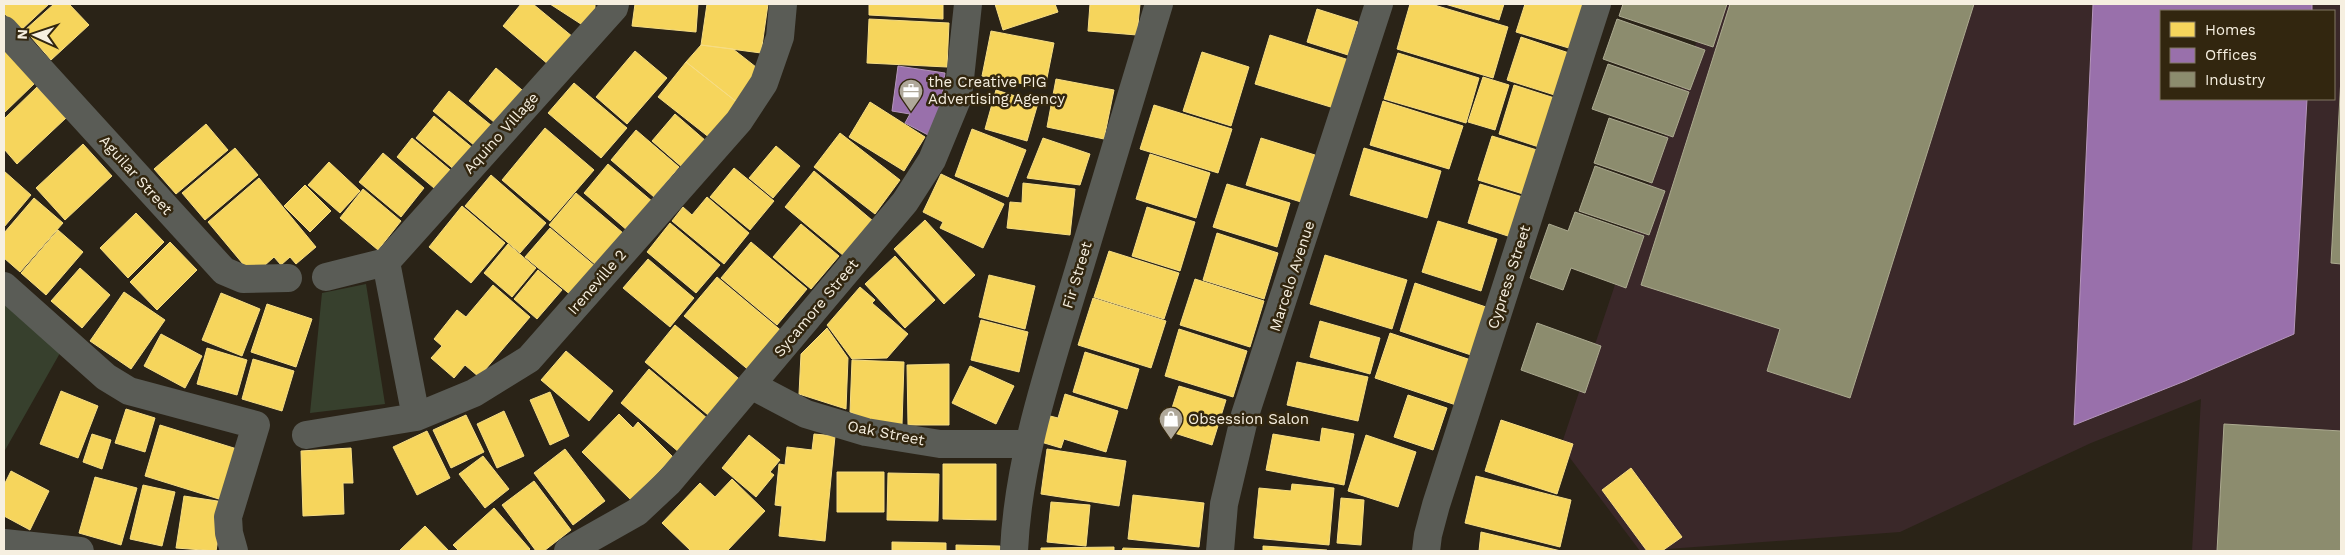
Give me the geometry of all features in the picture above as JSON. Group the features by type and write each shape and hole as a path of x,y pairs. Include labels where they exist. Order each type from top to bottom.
{"street":[{"name":"Aquino Village","path":"386,262 614,8 615,4"},
{"name":"Ireneville 2","path":"306,435 416,417 474,393 529,359 739,121 764,83 780,37 783,4"},
{"name":"Sycamore Street","path":"568,551 638,512 669,482 905,202 932,160 958,96 968,4"},
{"name":"Fir Street","path":"1014,551 1019,499 1029,444 1057,343 1159,4"},
{"name":"Marcelo Avenue","path":"1220,551 1224,504 1245,416 1379,4"},
{"name":"Cypress Street","path":"1426,551 1436,505 1597,4"},
{"name":"Aguilar Street","path":"4,30 224,272 243,279 288,278"},
{"path":"326,277 386,262 416,417"},
{"path":"4,286 106,377 129,391 256,424 228,517 229,533 234,551"},
{"name":"Oak Street","path":"751,386 806,414 866,432 940,444 1029,444"},
{"path":"4,543 80,551"}],"shaded area":[{"path":"1709,4 2341,4 2341,551 2192,551 2201,399 2091,443 1900,532 1640,551 1561,446"}],"green space":[{"path":"366,284 385,404 310,413 322,293"},
{"path":"4,304 60,353 4,452"}],"building: Homes":[{"path":"4,4 49,4 20,31 4,13"},
{"path":"54,4 69,4 89,25 51,60 25,30"},
{"path":"521,4 533,4 573,37 549,65 503,26"},
{"path":"550,4 595,4 595,10 584,26"},
{"path":"635,4 698,4 696,32 632,26"},
{"path":"707,4 768,4 761,53 701,45"},
{"path":"869,4 943,4 943,19 869,15"},
{"path":"995,4 1055,4 1058,12 1003,30"},
{"path":"1090,4 1140,4 1137,35 1088,31"},
{"path":"1410,4 1431,4 1508,27 1493,78 1397,49"},
{"path":"1445,4 1504,4 1499,20"},
{"path":"1525,4 1587,4 1572,49 1516,32"},
{"path":"1317,9 1358,22 1348,55 1307,42"},
{"path":"869,19 949,23 947,67 867,63"},
{"path":"991,31 1054,43 1045,88 982,76"},
{"path":"1270,35 1349,60 1334,108 1255,84"},
{"path":"1521,37 1578,56 1564,98 1507,80"},
{"path":"701,45 733,49 761,71 738,103 686,62"},
{"path":"4,50 35,83 4,113"},
{"path":"635,51 667,78 627,124 596,97"},
{"path":"1202,52 1249,67 1231,126 1183,111"},
{"path":"1398,53 1479,78 1466,123 1384,99"},
{"path":"686,62 738,103 710,138 658,97"},
{"path":"496,68 528,95 501,128 469,101"},
{"path":"1483,77 1509,85 1495,130 1468,122"},
{"path":"1056,79 1114,90 1104,139 1047,127"},
{"path":"574,83 627,128 601,158 548,113"},
{"path":"1514,85 1564,101 1548,150 1499,134"},
{"path":"37,87 66,118 17,164 4,149 4,119"},
{"path":"996,90 1038,103 1027,141 985,129"},
{"path":"449,91 492,126 475,146 433,111"},
{"path":"1383,101 1463,126 1449,169 1370,145"},
{"path":"870,102 925,137 904,171 849,137"},
{"path":"1154,105 1232,129 1218,173 1140,149"},
{"path":"675,114 706,141 683,168 652,141"},
{"path":"434,116 474,149 456,171 416,138"},
{"path":"206,124 228,150 176,194 154,169"},
{"path":"545,128 594,170 550,221 502,180"},
{"path":"972,129 1026,150 1008,197 955,176"},
{"path":"636,130 679,167 654,197 611,160"},
{"path":"840,133 900,180 875,214 814,167"},
{"path":"1492,136 1537,150 1523,194 1478,180"},
{"path":"412,138 455,174 440,193 397,157"},
{"path":"1043,138 1090,154 1080,185 1027,178"},
{"path":"1261,138 1315,155 1301,202 1246,185"},
{"path":"83,144 112,176 65,220 36,188"},
{"path":"776,146 800,166 773,198 749,178"},
{"path":"235,148 258,175 205,220 182,193"},
{"path":"1364,148 1441,171 1427,218 1350,195"},
{"path":"383,153 424,188 401,217 359,182"},
{"path":"1150,154 1210,173 1196,218 1136,199"},
{"path":"329,162 360,191 340,213 308,185"},
{"path":"608,164 653,202 628,231 584,193"},
{"path":"734,168 774,201 750,230 710,197"},
{"path":"4,171 31,195 4,227"},
{"path":"814,171 873,221 844,256 785,207"},
{"path":"941,174 1004,204 983,248 940,228 943,222 923,212"},
{"path":"491,175 546,223 520,253 465,206"},
{"path":"259,178 316,247 296,264 290,257 281,265 274,257 253,276 208,222"},
{"path":"1023,183 1075,189 1070,235 1007,228 1010,202 1022,203"},
{"path":"1227,184 1290,203 1277,247 1213,227"},
{"path":"1480,184 1526,198 1514,238 1468,223"},
{"path":"305,185 331,211 310,232 284,206"},
{"path":"363,189 401,221 378,250 340,218"},
{"path":"576,193 623,233 596,265 549,225"},
{"path":"707,197 749,233 724,264 672,221 683,207 692,215"},
{"path":"34,198 63,223 20,272 4,258 4,233"},
{"path":"462,206 505,243 471,283 429,247"},
{"path":"1147,207 1195,222 1180,271 1132,256"},
{"path":"136,213 164,242 128,278 100,248"},
{"path":"925,220 975,275 944,304 894,249"},
{"path":"1438,221 1497,239 1481,291 1422,272"},
{"path":"670,223 720,265 696,293 647,252"},
{"path":"801,224 839,256 811,289 773,257"},
{"path":"550,228 596,267 572,296 525,257"},
{"path":"58,230 83,252 46,295 21,273"},
{"path":"1217,233 1278,253 1264,299 1203,280"},
{"path":"170,242 197,270 157,310 130,282"},
{"path":"751,242 807,289 777,325 721,278"},
{"path":"508,244 536,268 512,297 484,273"},
{"path":"1109,251 1179,273 1164,319 1094,297"},
{"path":"1325,255 1407,280 1392,329 1310,304"},
{"path":"895,256 935,300 905,328 865,284"},
{"path":"648,259 694,298 670,327 623,288"},
{"path":"80,268 110,295 82,328 51,301"},
{"path":"538,270 562,290 537,319 514,299"},
{"path":"989,275 1035,286 1025,329 979,317"},
{"path":"717,277 784,333 751,372 684,316"},
{"path":"1195,279 1264,301 1250,347 1180,325"},
{"path":"1415,283 1486,307 1471,355 1400,331"},
{"path":"493,285 530,317 479,377 465,365 454,378 431,358 442,346 434,339 457,310 466,317"},
{"path":"860,287 875,300 872,303 908,334 887,358 852,359 827,325"},
{"path":"124,292 165,320 131,369 90,341"},
{"path":"221,293 260,309 242,356 202,340"},
{"path":"1093,298 1166,321 1151,368 1078,345"},
{"path":"267,304 312,319 296,367 251,352"},
{"path":"981,320 1028,332 1019,372 971,360"},
{"path":"1320,321 1380,338 1370,374 1310,357"},
{"path":"675,325 744,383 714,420 645,362"},
{"path":"827,328 848,358 846,409 799,394 801,354"},
{"path":"1179,329 1247,351 1233,397 1165,376"},
{"path":"1390,333 1471,360 1456,405 1375,378"},
{"path":"161,334 202,356 185,388 144,366"},
{"path":"207,348 247,360 237,395 197,384"},
{"path":"566,351 613,391 589,421 541,380"},
{"path":"1085,352 1139,369 1127,409 1073,392"},
{"path":"253,359 294,371 282,411 242,399"},
{"path":"852,360 904,362 902,425 863,418 850,412"},
{"path":"1297,362 1368,377 1358,421 1287,405"},
{"path":"949,364 949,425 908,425 907,365"},
{"path":"970,366 1014,386 996,424 952,403"},
{"path":"649,369 708,419 680,453 621,403"},
{"path":"1179,386 1226,400 1212,445 1165,430"},
{"path":"61,391 98,406 78,458 40,444"},
{"path":"550,392 569,436 550,445 530,400"},
{"path":"1065,394 1118,411 1106,452 1064,439 1061,448 1041,442 1050,416 1058,418"},
{"path":"1408,395 1447,408 1433,450 1394,437"},
{"path":"126,409 155,418 145,452 115,443"},
{"path":"504,411 524,456 497,468 477,424"},
{"path":"619,414 633,428 638,422 673,457 631,500 582,452"},
{"path":"466,415 484,452 451,468 433,430"},
{"path":"1501,420 1573,444 1557,494 1485,471"},
{"path":"160,425 237,449 222,500 145,476"},
{"path":"1322,428 1354,434 1344,485 1266,470 1273,434 1320,442"},
{"path":"427,431 450,478 417,495 393,447"},
{"path":"92,434 111,440 102,469 83,462"},
{"path":"814,434 835,436 825,541 779,536 782,506 775,505 779,464 785,465 787,447 812,450"},
{"path":"749,435 780,460 770,472 774,475 756,497 722,468"},
{"path":"1366,435 1416,452 1398,507 1348,491"},
{"path":"351,448 353,483 343,483 344,514 303,516 301,451"},
{"path":"565,449 605,501 573,525 534,473"},
{"path":"1047,449 1126,461 1119,506 1041,494"},
{"path":"483,456 509,489 485,508 459,474"},
{"path":"943,464 996,464 996,520 943,519"},
{"path":"1631,468 1682,537 1662,551 1647,551 1602,490"},
{"path":"11,471 49,491 30,530 4,516 4,485"},
{"path":"837,472 884,472 884,512 837,512"},
{"path":"888,473 939,474 938,521 887,520"},
{"path":"1476,476 1571,500 1560,547 1465,523"},
{"path":"95,477 137,488 121,545 79,533"},
{"path":"732,479 765,511 727,551 691,551 662,523 700,483 715,497"},
{"path":"534,481 571,530 544,551 536,551 502,505"},
{"path":"1292,484 1334,488 1329,545 1254,538 1259,488 1291,491"},
{"path":"143,485 175,492 162,546 130,539"},
{"path":"1133,495 1204,503 1199,547 1128,539"},
{"path":"184,496 224,502 216,551 176,548"},
{"path":"1341,498 1364,500 1361,545 1337,543"},
{"path":"1051,502 1090,505 1086,546 1047,542"},
{"path":"494,508 530,549 528,551 459,551 453,545"},
{"path":"425,526 449,551 399,551"},
{"path":"1481,532 1561,551 1479,551"},
{"path":"892,542 946,543 946,551 892,551"},
{"path":"956,545 1000,546 1000,551 956,551"},
{"path":"1263,546 1327,550 1327,551 1263,551"},
{"path":"1114,547 1114,551 1041,551 1041,548"},
{"path":"1123,548 1201,551 1122,551"}],"building: Offices":[{"path":"2093,4 2312,4 2312,10 2160,10 2160,100 2307,100 2294,334 2185,381 2074,425"},
{"path":"898,66 945,73 939,118 930,136 905,123 910,114 892,111"}],"building: Industry":[{"path":"1623,4 1727,4 1713,47 1619,16"},
{"path":"1730,4 1974,4 1850,398 1767,371 1780,329 1641,285"},
{"path":"1617,19 1705,50 1690,90 1603,59"},
{"path":"1608,64 1689,92 1673,137 1592,109"},
{"path":"2341,77 2341,264 2331,263"},
{"path":"1609,118 1668,138 1652,183 1594,163"},
{"path":"1595,166 1665,191 1649,235 1579,211"},
{"path":"1575,212 1644,236 1626,288 1571,268 1563,290 1530,278 1549,224 1568,231"},
{"path":"1537,323 1601,346 1585,393 1521,370"},
{"path":"2224,424 2341,431 2341,551 2217,551"}],"place":[{"name":"the Creative PIG Advertising Agency","path":"911,112"},
{"name":"Obsession Salon","path":"1171,440"}]}
